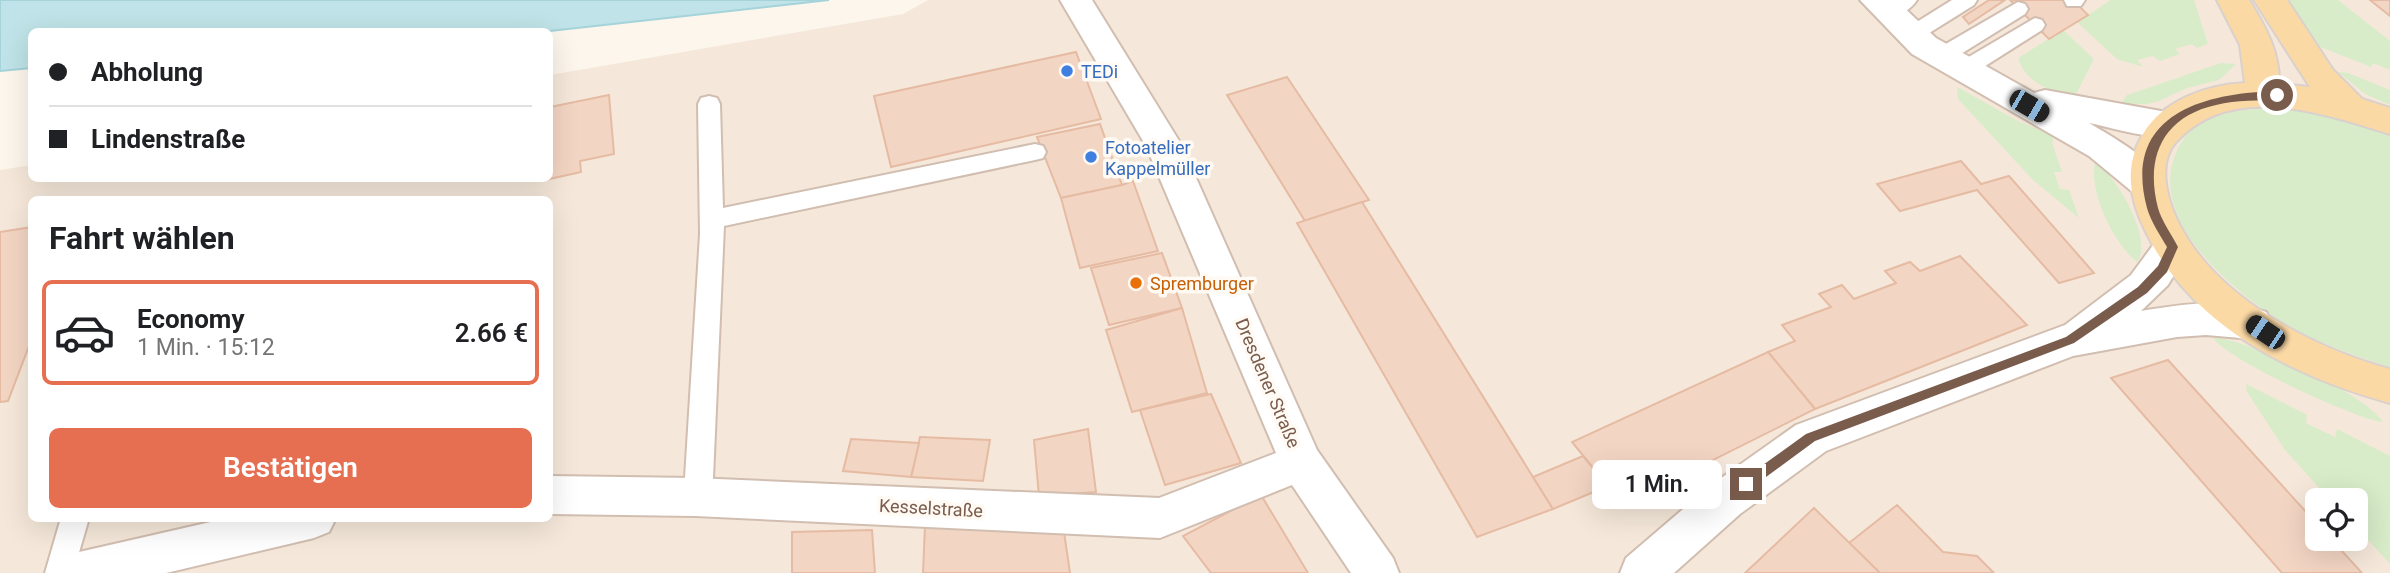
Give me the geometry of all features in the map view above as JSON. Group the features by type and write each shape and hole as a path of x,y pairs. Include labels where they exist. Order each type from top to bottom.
{"main road":[{"path":"2233,0 2260,51 2263,81 2260,96"},
{"path":"2270,0 2321,78 2350,108"},
{"path":"2386,388 2327,365 2278,340 2252,323 2200,280 2172,247 2153,211 2147,177 2152,148 2171,124 2184,112 2211,102 2260,96 2315,99 2390,121"}],"street":[{"name":"Dresdener Straße","path":"1076,0 1163,144 1301,462 1377,573"},
{"path":"1890,4 1911,35 1952,63 2102,147 2148,184"},
{"path":"2009,94 2116,117 2171,124"},
{"path":"2070,340 2143,290 2163,269 2172,247"},
{"path":"1642,573 1725,500 1811,438 2070,340 2177,321 2206,319 2252,323"},
{"name":"Kesselstraße","path":"553,495 695,496 1160,518 1301,462"},
{"path":"79,573 297,522"}],"lane":[{"path":"1911,35 1967,0"},
{"path":"1952,63 2018,9"},
{"path":"1952,63 2035,25"},
{"path":"695,496 699,478 711,220 709,104"},
{"path":"711,220 1035,152"},
{"path":"59,573 74,522"}],"shaded area":[{"path":"928,0 2390,0 2390,573 0,573 0,170 28,165 28,182 553,182 553,74 903,14"}],"green space":[{"path":"2111,0 2194,0 2208,44 2197,48 2192,44 2175,49 2180,54 2160,61 2153,56 2137,60 2143,67 2117,59 2077,22"},
{"path":"2284,0 2338,0 2390,41 2390,70 2373,63 2371,67 2313,44"},
{"path":"2063,30 2094,59 2074,98 2048,89 2033,80 2018,58"},
{"path":"2221,63 2236,64 2219,80 2187,88 2159,101 2121,104 2127,95"},
{"path":"2338,72 2348,73 2390,90 2390,105 2365,94"},
{"path":"1957,87 2018,121 2054,136 2052,143 2062,172 2054,172 2060,189 2069,190 2079,218 2033,180 1958,99"},
{"path":"2290,108 2346,119 2390,135 2390,367 2315,339 2287,325 2255,303 2200,252 2176,210 2170,187 2172,165 2179,147 2190,131 2222,114"},
{"path":"2095,162 2113,180 2137,224 2141,252 2137,262 2120,243 2099,202 2095,187"},
{"path":"2213,337 2278,357 2304,369 2352,396 2383,422 2320,400 2263,372 2239,358"},
{"path":"2246,384 2307,415 2306,423 2335,437 2337,429 2390,456 2390,564 2368,540 2368,488 2319,488 2285,450 2247,392"}],"water":[{"path":"0,0 829,0 553,31 553,28 28,28 28,68 0,71"}],"building":[{"path":"1989,0 2005,0 1969,24 1963,17"},
{"path":"2010,0 2073,0 2088,15 2049,39"},
{"path":"2370,0 2390,0 2390,16"},
{"path":"1076,52 1101,119 891,167 874,96"},
{"path":"1287,77 1369,200 1305,221 1227,95"},
{"path":"609,95 614,154 580,161 581,172 553,178 553,106"},
{"path":"1100,124 1122,185 1061,198 1037,137"},
{"path":"1961,161 1981,184 2009,176 2094,273 2059,283 1977,190 1900,211 1877,184"},
{"path":"1133,181 1158,251 1080,268 1061,198"},
{"path":"1362,202 1553,509 1477,537 1297,223"},
{"path":"28,228 28,348 8,401 0,402 0,232"},
{"path":"1162,253 1182,308 1109,325 1091,268"},
{"path":"1960,256 2027,325 1815,409 1768,352 1795,341 1782,325 1831,307 1819,294 1842,285 1854,299 1896,283 1885,271 1910,262 1920,271"},
{"path":"1182,308 1207,393 1132,412 1106,330"},
{"path":"1768,352 1815,409 1627,503 1608,486 1572,442"},
{"path":"2168,360 2305,511 2305,551 2342,551 2362,573 2282,573 2111,378"},
{"path":"1211,394 1241,463 1165,485 1140,410"},
{"path":"1088,429 1096,492 1039,496 1034,440"},
{"path":"920,437 990,440 983,481 911,477"},
{"path":"851,439 919,443 911,477 843,471"},
{"path":"1583,456 1608,486 1553,509 1533,477"},
{"path":"1261,495 1308,573 1211,573 1183,536"},
{"path":"1897,505 1943,552 1977,556 1994,573 1880,573 1849,543"},
{"path":"1814,508 1880,573 1745,573"},
{"path":"1063,525 1070,573 923,573 925,526"},
{"path":"872,530 875,573 792,573 792,532"}],"place":[{"name":"TEDi","path":"1067,71"},
{"name":"Fotoatelier Kappelmüller","path":"1091,157"},
{"name":"Spremburger","path":"1136,283"}],"route":[{"path":"1746,484 1811,438 2070,340 2143,290 2163,269 2172,247 2153,211 2147,177 2152,148 2165,128 2184,112 2211,102 2241,96 2277,95"}]}
